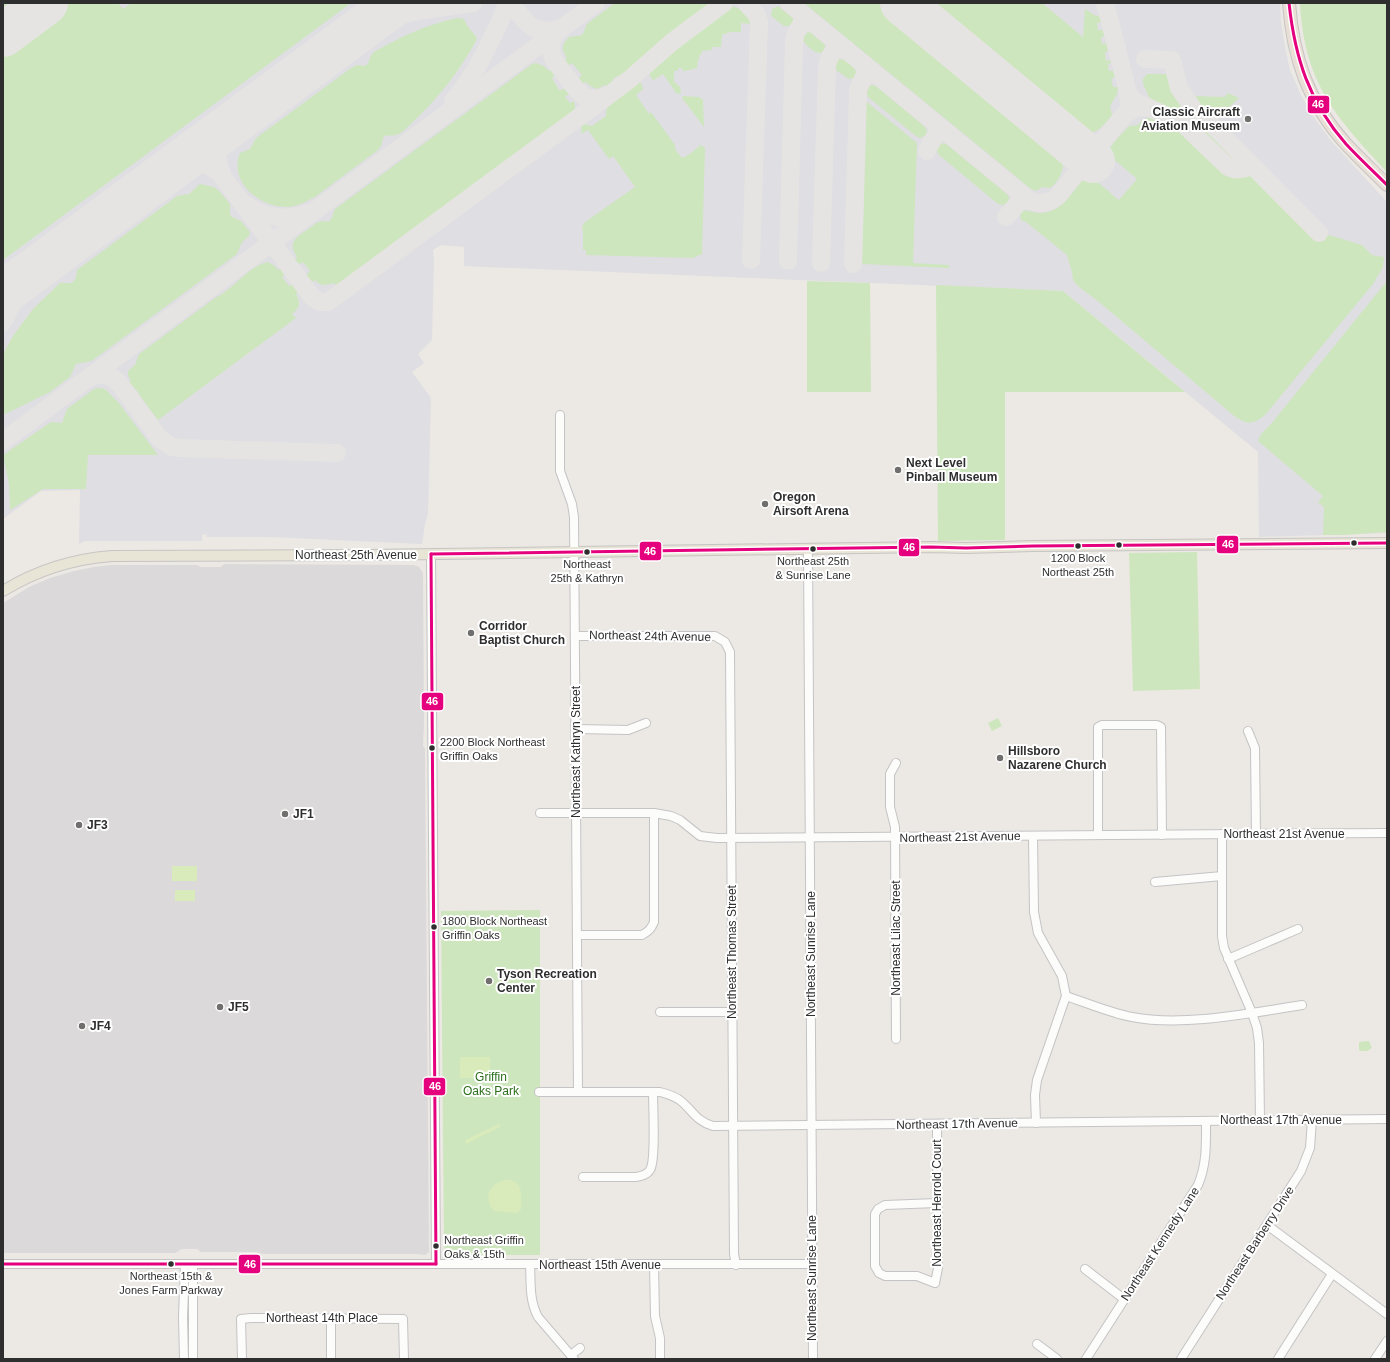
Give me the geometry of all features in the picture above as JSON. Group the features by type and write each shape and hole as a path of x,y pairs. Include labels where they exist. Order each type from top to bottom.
{"highway":[{"path":"1289,3 1295,47 1306,83 1313,98 1345,143 1387,185"}],"main road":[{"name":"Northeast 25th Avenue","path":"3,591 16,583 45,570 65,563 98,557 1387,543"}],"street":[{"name":"Northeast Kathryn Street","path":"560,415 560,471 572,504 575,551 578,1092"},
{"name":"Northeast Sunrise Lane","path":"808,549 813,1359"},
{"path":"431,554 436,1264"},
{"name":"Northeast 24th Avenue","path":"575,636 710,636 719,638 725,642"},
{"name":"Northeast Thomas Street","path":"725,642 731,658 734,1254 736,1265"},
{"path":"576,729 628,730 646,723"},
{"path":"1098,835 1098,729 1100,725 1157,725 1161,727 1162,835"},
{"path":"1248,731 1255,748 1256,834"},
{"name":"Northeast Lilac Street","path":"896,763 890,774 890,807 895,827 896,1039"},
{"name":"Northeast 21st Avenue","path":"540,813 654,813 671,816 680,820 700,836 716,838 895,838 1387,833"},
{"path":"577,935 642,934 649,931 652,927 654,922 654,813"},
{"path":"1222,834 1222,936 1228,959 1252,1012 1257,1028 1259,1043 1260,1120"},
{"path":"1033,836 1034,912 1038,933 1062,976 1066,996 1037,1080 1035,1095 1036,1123"},
{"path":"1155,882 1222,876"},
{"path":"1228,959 1298,929"},
{"path":"1066,996 1118,1014 1147,1019 1168,1020 1209,1018 1302,1005"},
{"path":"660,1012 733,1012"},
{"name":"Northeast 17th Avenue","path":"539,1092 653,1092 668,1094 681,1101 696,1118 713,1126 1387,1119"},
{"path":"583,1177 636,1177 644,1176 649,1172 653,1160 653,1092"},
{"name":"Northeast Barberry Drive","path":"1181,1359 1305,1164 1310,1148 1312,1120"},
{"name":"Northeast Kennedy Lane","path":"1086,1359 1198,1185 1204,1172 1206,1158 1206,1121"},
{"name":"Northeast Herrold Court","path":"937,1124 938,1268 935,1283 917,1276 886,1276 879,1273 876,1266 875,1214 878,1208 884,1205 937,1204"},
{"path":"1267,1225 1387,1314"},
{"name":"Northeast 15th Avenue","path":"3,1264 812,1264"},
{"path":"184,1359 183,1317 189,1264"},
{"path":"189,1264 193,1359"},
{"path":"530,1264 530,1292 534,1309 540,1320 573,1357 580,1348"},
{"path":"654,1265 655,1316 660,1338 660,1359"},
{"path":"1085,1269 1124,1298"},
{"path":"1278,1359 1332,1274"},
{"path":"331,1318 332,1359"},
{"name":"Northeast 14th Place","path":"242,1359 242,1319 331,1318 404,1319 404,1359"},
{"path":"1376,1359 1387,1341"},
{"path":"1037,1344 1056,1359"}],"shaded area":[{"path":"3,3 1280,3 1281,23 1290,70 1301,95 1312,115 1332,142 1387,202 1387,533 1259,537 1258,452 1063,291 464,266 464,247 441,245 433,250 432,340 418,354 424,363 412,372 431,398 428,514 422,544 270,537 207,537 206,534 202,535 202,541 85,541 79,544 80,490 41,491 3,519"},
{"path":"224,564 414,565 419,567 423,573 423,745 425,749 429,1252 425,1255 264,1254 256,1252 201,1252 197,1249 182,1249 175,1253 3,1253 3,603 29,587 50,578 94,567 112,565 197,565 201,567 221,567"}],"green space":[{"path":"3,3 22,3 3,17"},
{"path":"68,3 118,3 123,9 131,3 351,3 3,260 3,51"},
{"path":"615,3 714,3 660,43 620,80 617,76 613,79 614,84 607,89 605,85 597,89 590,86 586,82 582,84 578,79 582,75 572,63 568,66 564,61 567,58 563,45 569,37 582,35 588,23"},
{"path":"804,3 879,3 1012,113 1051,148 1053,156 1061,160 1063,164 1062,171 1056,182 1048,188 1042,187 1036,191 1031,189"},
{"path":"925,3 1042,3 1083,37 1085,9 1096,16 1100,15 1102,22 1097,23 1098,30 1104,30 1105,36 1101,37 1102,44 1107,43 1108,51 1105,52 1106,61 1111,60 1111,63 1108,64 1109,71 1114,71 1115,77 1111,79 1113,87 1118,87 1117,94 1110,106 1112,115 1100,128 1092,132 1084,130 1081,124 1069,123"},
{"path":"1300,3 1387,3 1387,172 1352,134 1326,96 1316,77 1308,55 1303,31"},
{"path":"730,6 746,11 751,16 752,24 741,23 741,32 730,32 722,35 721,47 713,47 711,50 702,51 698,60 697,68 685,71 682,70 682,68 678,68 678,71 674,71 674,83 677,83 677,86 680,86 681,93 677,94 663,74 654,80 652,78 649,69 678,44"},
{"path":"778,6 793,18 793,22 789,26 784,26 771,16 772,9"},
{"path":"457,18 464,20 477,39 448,84 403,131 396,135 384,136 378,150 315,197 296,206 278,206 268,203 250,192 243,183 239,174 238,164 240,153 250,149 256,138 351,68 357,65 365,66 374,52 414,32"},
{"path":"810,32 825,45 825,49 822,52 819,53 814,51 803,41 804,35"},
{"path":"839,59 847,62 853,68 856,72 854,78 849,79 836,70 835,64"},
{"path":"536,63 544,66 549,71 552,69 555,75 552,78 559,90 566,88 570,93 565,97 570,103 574,101 575,109 572,116 339,285 337,286 334,283 322,285 315,280 311,283 306,275 310,271 304,263 298,265 294,259 297,257 294,252 293,244 300,235 320,221 331,220 335,209 532,64"},
{"path":"1147,74 1169,74 1174,91 1189,113 1178,114 1159,106 1149,97 1143,84 1143,79"},
{"path":"636,82 641,83 643,89 636,95 649,114 651,112 675,145 675,149 682,158 701,145 705,148 702,254 693,258 586,255 586,250 583,250 582,226 585,222 635,187 613,156 609,159 588,130 581,134 582,125 592,126 606,116 609,105 616,96"},
{"path":"872,85 876,86 925,127 927,131 926,135 920,138 916,136 868,97 866,90"},
{"path":"1228,93 1239,98 1228,108 1224,106 1213,115 1209,115 1202,111 1189,95 1225,97"},
{"path":"683,96 699,97 703,100 704,127 682,98"},
{"path":"864,102 867,102 917,143 913,263 949,265 949,268 862,264 866,115 862,113 862,105"},
{"path":"1155,117 1167,120 1182,127 1222,169 1253,176 1307,232 1316,237 1329,235 1362,245 1372,255 1384,257 1383,267 1373,284 1265,415 1256,421 1245,422 1233,415 1099,302 1079,287 1073,280 1067,255 1026,222 1021,220 1020,216 1022,211 1026,210 1040,213 1054,210 1070,196 1083,179 1087,178 1092,179 1102,185 1119,200 1137,179 1110,156 1109,149 1129,126 1138,125 1145,119"},
{"path":"1197,124 1207,129 1243,165 1234,165 1226,162 1190,125"},
{"path":"940,143 946,144 1007,194 1009,197 1008,202 1004,205 998,204 939,155 936,149"},
{"path":"200,184 214,187 220,192 230,204 230,214 232,217 241,221 250,232 249,236 242,242 237,254 93,360 76,364 70,377 50,392 3,415 3,354 13,336 33,309 60,283 72,283 76,278 77,270 177,196 189,194"},
{"path":"268,262 275,266 278,270 282,268 286,273 282,277 289,286 294,284 299,291 296,294 299,300 299,305 292,314 296,318 158,420 139,393 129,382 131,380 128,376 128,371 135,365 139,354 228,290 254,268"},
{"path":"807,281 870,283 871,392 807,392"},
{"path":"1387,281 1387,532 1323,535 1324,507 1318,502 1323,496 1258,441 1261,434 1271,424"},
{"path":"936,285 1063,291 1185,392 1005,392 1005,540 938,541"},
{"path":"94,389 105,389 118,402 158,455 88,455 86,489 43,489 10,510 9,484 3,455 51,422 62,423 67,409"},
{"path":"1197,552 1200,689 1133,691 1129,553"},
{"path":"998,718 1002,726 992,731 988,723"},
{"path":"172,866 197,866 197,881 172,881"},
{"path":"175,890 195,890 195,901 175,901"},
{"name":"Griffin Oaks Park","path":"540,910 540,1255 457,1255 453,1257 446,1253 444,1246 441,911"},
{"path":"1369,1041 1372,1048 1367,1051 1360,1051 1359,1042"},
{"path":"460,1057 490,1057 490,1078 460,1078"},
{"path":"499,1124 500,1127 466,1144 465,1140"},
{"path":"509,1180 514,1181 521,1191 521,1209 517,1213 494,1211 488,1200 490,1190 498,1183"}],"taxiway":[{"path":"372,21 424,10 473,3"},
{"path":"507,3 516,10 527,23 535,28 549,31 563,27"},
{"path":"453,101 462,90 477,66 491,41 508,3"},
{"path":"3,441 596,3"},
{"path":"181,162 204,163 219,172 313,298 320,302 328,302 609,95 630,79 672,42 724,3"},
{"path":"746,3 757,15 759,22 751,260"},
{"path":"789,3 1033,202 1043,203 1057,197 1125,114 1136,108 1147,107"},
{"path":"1105,3 1128,92 1129,103"},
{"path":"788,261 794,42 796,33 803,21 802,14"},
{"path":"558,31 553,38 551,45 552,56 573,86 581,94 590,99 601,98 608,95"},
{"path":"821,263 827,66 829,58 833,52 842,48 846,49"},
{"path":"1145,59 1172,60 1179,88 1199,117"},
{"path":"853,264 858,91 866,71 864,64"},
{"path":"1128,92 1136,102 1181,122 1228,167 1240,170 1251,166"},
{"path":"1175,119 1203,118 1207,120 1319,233"},
{"path":"927,151 937,134 937,127 935,123"},
{"path":"221,132 218,144 218,160 223,176"},
{"path":"1006,217 1020,201 1029,200"},
{"path":"247,205 261,213 276,217 292,217 307,213"},
{"path":"3,322 26,276"},
{"path":"88,378 99,374 113,378 119,383 160,439 172,447 337,453"}],"runway":[{"path":"3,35 46,3"},
{"path":"3,293 396,3"},
{"path":"902,3 1093,161"}],"transit line":[{"name":"46","path":"1289,3 1295,42 1300,61 1313,95 1322,112 1346,144 1387,185"},
{"name":"46","path":"431,554 931,547 966,548 1033,546 1387,543"},
{"name":"46","path":"431,554 436,1264"},
{"name":"46","path":"3,1264 436,1264"}],"place":[{"name":"Classic Aircraft Aviation Museum","path":"1248,119"},
{"name":"Next Level Pinball Museum","path":"898,470"},
{"name":"Oregon Airsoft Arena","path":"765,504"},
{"name":"1200 Block Northeast 25th","path":"1078,546"},
{"name":"Northeast 25th & Sunrise Lane","path":"813,549"},
{"name":"Northeast 25th & Kathryn","path":"587,552"},
{"name":"Corridor Baptist Church","path":"471,633"},
{"name":"2200 Block Northeast Griffin Oaks","path":"432,748"},
{"name":"Hillsboro Nazarene Church","path":"1000,758"},
{"name":"JF1","path":"285,814"},
{"name":"JF3","path":"79,825"},
{"name":"1800 Block Northeast Griffin Oaks","path":"434,927"},
{"name":"Tyson Recreation Center","path":"489,981"},
{"name":"JF5","path":"220,1007"},
{"name":"JF4","path":"82,1026"},
{"name":"Northeast Griffin Oaks & 15th","path":"436,1246"},
{"name":"Northeast 15th & Jones Farm Parkway","path":"171,1264"}]}
